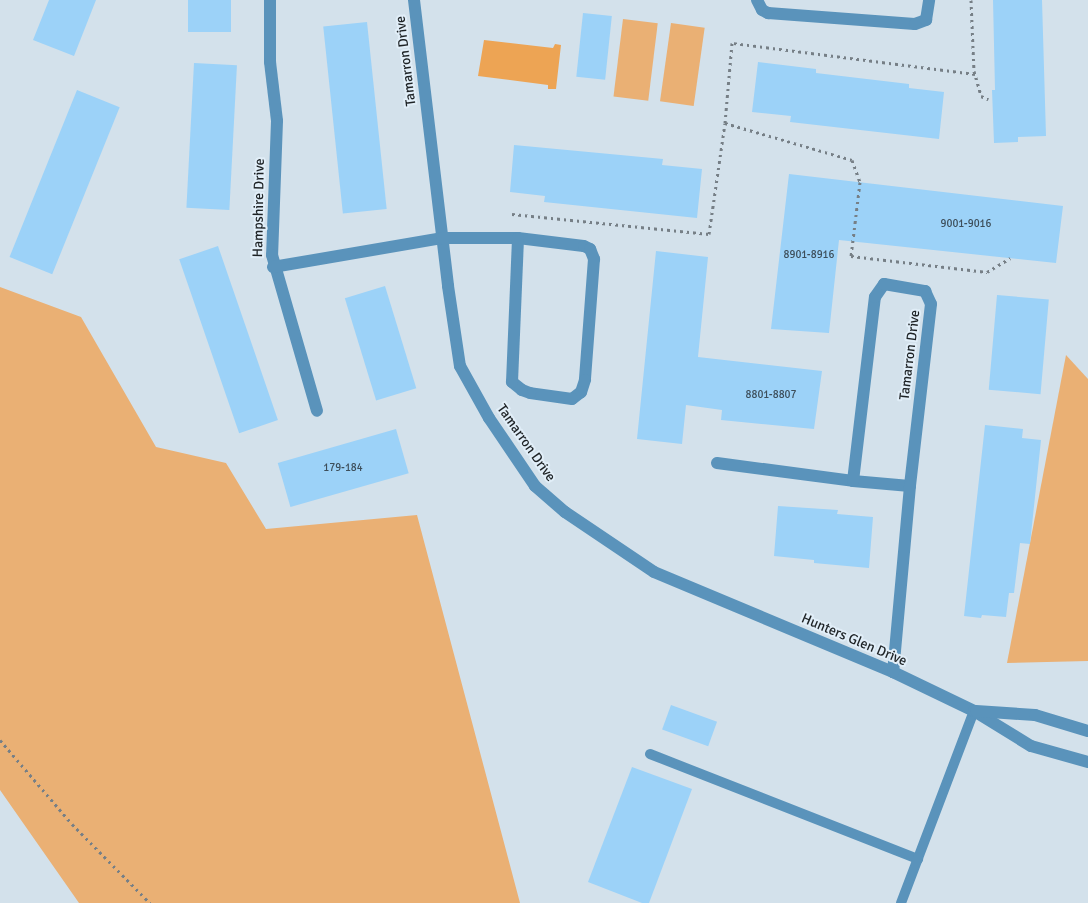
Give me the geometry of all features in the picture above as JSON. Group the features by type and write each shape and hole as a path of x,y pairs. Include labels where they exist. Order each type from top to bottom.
{"street":[{"name":"Hampshire Drive","path":"270,0 270,62 277,122 273,267 317,411"},
{"name":"Tamarron Drive","path":"414,0 442,238 460,366 489,418 535,486 565,512 654,572 721,599"},
{"path":"757,0 762,10 768,13 915,24 926,20 928,0"},
{"name":"Tamarron Drive","path":"273,267 442,238 518,238 584,246 590,249 594,259 585,380 581,392 572,399 530,393 522,390 512,382 518,238"},
{"name":"Tamarron Drive","path":"853,481 875,297 884,284 925,291 931,304 910,486 893,672"},
{"path":"717,463 853,481 910,486"},
{"name":"Hunters Glen Drive","path":"721,599 893,672 974,710 1030,746 1088,762"},
{"name":"Hunters Glen Drive","path":"974,710 1035,715 1088,731"}],"lane":[{"path":"902,903 974,710"},
{"path":"650,754 918,859"}],"path":[{"path":"971,0 975,74 981,96 988,99"},
{"path":"512,214 709,234 725,123 732,43 975,74"},
{"path":"725,123 852,160 860,182 851,256 987,272 1010,258"},
{"path":"0,740 72,824 150,903"}],"shaded area":[{"path":"623,19 658,23 648,101 613,96"},
{"path":"671,23 705,28 694,106 660,101"},
{"path":"484,40 553,48 555,44 561,45 556,89 548,89 548,85 478,76"},
{"path":"0,287 81,317 156,447 226,463 266,529 417,515 520,903 79,903 0,790"},
{"path":"1066,355 1088,379 1088,661 1007,663"}],"building":[{"path":"49,0 96,0 74,56 33,40"},
{"path":"188,0 231,0 231,32 188,32"},
{"path":"993,0 1042,0 1046,136 1018,137 1018,142 994,143 992,90 995,90"},
{"path":"583,13 612,16 605,80 576,77"},
{"path":"367,22 387,209 343,214 323,27"},
{"path":"758,62 816,69 816,73 909,84 909,88 944,92 939,139 790,122 791,116 752,112"},
{"path":"194,63 237,65 229,210 186,208"},
{"path":"77,90 120,107 52,274 10,257"},
{"path":"514,145 663,159 662,165 702,169 697,218 544,202 545,196 510,192"},
{"path":"789,174 1063,206 1056,263 839,240 829,333 771,329"},
{"path":"218,246 278,420 239,433 179,259"},
{"path":"656,251 708,257 698,357 822,371 814,429 721,420 722,410 686,405 682,444 637,439"},
{"path":"385,286 416,388 376,401 345,298"},
{"path":"997,295 1049,300 1041,394 989,390"},
{"path":"985,425 1023,429 1022,438 1041,440 1030,544 1020,543 1014,593 1009,593 1006,617 982,615 981,618 964,616"},
{"path":"396,429 409,473 290,507 278,463"},
{"path":"778,506 838,510 837,514 873,517 869,568 814,563 814,560 774,556"},
{"path":"671,705 717,722 708,746 662,729"},
{"path":"632,767 692,789 649,903 642,903 588,882"}]}
